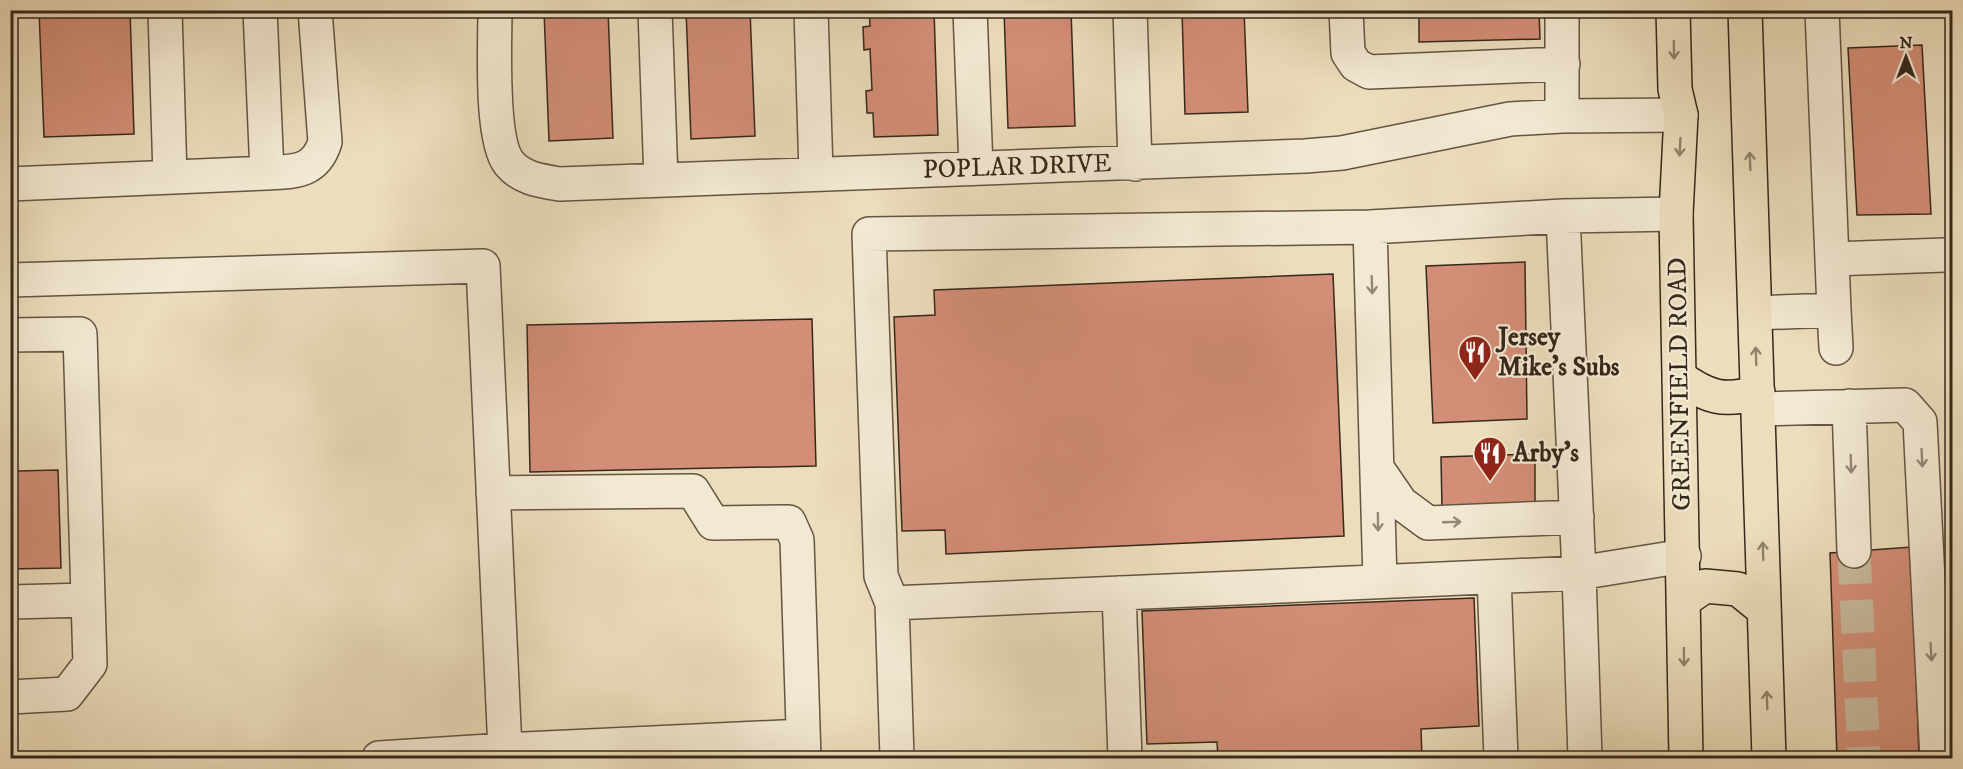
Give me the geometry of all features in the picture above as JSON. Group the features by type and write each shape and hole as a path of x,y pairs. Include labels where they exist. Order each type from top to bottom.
{"main road":[{"name":"GREENFIELD ROAD","path":"1673,10 1675,89 1681,115 1676,214 1686,759"},
{"path":"1745,10 1769,759"},
{"path":"1679,377 1699,391 1714,396 1758,400"},
{"path":"1683,601 1705,586 1738,589 1764,610"}],"street":[{"path":"165,10 170,177"},
{"path":"260,10 267,173"},
{"path":"10,184 300,171 321,155 325,142 315,10"},
{"name":"POPLAR DRIVE","path":"495,10 497,113 500,137 508,162 521,174 549,182 1135,164 1342,153 1510,119 1681,115"},
{"path":"655,10 661,180"},
{"path":"811,10 816,173"},
{"path":"970,10 976,168"},
{"path":"1130,10 1135,164"},
{"path":"1346,10 1348,53 1356,65 1369,72 1563,64"},
{"path":"1562,10 1562,116"},
{"path":"1822,10 1836,348"},
{"path":"897,759 892,603 881,576 869,234 1370,226 1563,216 1676,214"},
{"path":"1563,216 1585,759"},
{"path":"1370,226 1380,581"},
{"path":"1832,259 1945,255"},
{"path":"10,280 483,267 493,493 520,752"},
{"path":"1755,313 1834,309"},
{"path":"10,335 80,334 90,664 67,694 10,697"},
{"path":"1758,400 1849,406 1905,405 1920,422 1936,759"},
{"path":"1849,406 1854,551"},
{"path":"1377,468 1401,503 1428,523 1577,518"},
{"path":"379,759 520,752 804,747 797,540 789,522 713,523 693,491 493,493"},
{"path":"892,603 1579,573 1684,556"},
{"path":"1494,577 1501,759"},
{"path":"1119,593 1125,759"},
{"path":"10,602 88,600"}],"building":[{"path":"39,10 130,10 134,134 44,137"},
{"path":"544,10 608,10 613,138 549,141"},
{"path":"686,10 750,10 755,136 691,139"},
{"path":"869,10 934,10 938,135 874,137 873,113 867,113 866,91 872,90 870,49 864,50 863,27 870,26"},
{"path":"1004,10 1071,10 1075,126 1008,128"},
{"path":"1182,10 1244,10 1248,112 1185,114"},
{"path":"1419,10 1539,10 1540,39 1419,42"},
{"path":"1922,45 1931,214 1857,215 1848,48"},
{"path":"1525,262 1527,419 1433,423 1426,266"},
{"path":"1333,274 1344,536 946,554 945,530 902,531 894,317 935,315 934,290"},
{"path":"812,319 816,466 530,472 527,325"},
{"path":"10,446 16,446 17,471 58,470 61,568 10,569"},
{"path":"1535,454 1535,505 1442,509 1441,457"},
{"path":"1912,547 1919,758 1837,758 1830,553"},
{"path":"1474,598 1479,726 1421,729 1422,758 1218,758 1217,742 1147,744 1142,611"}],"tunnel":[{"path":"1854,551 1864,758"}],"place":[{"name":"Jersey Mike's Subs","path":"1475,381"},
{"name":"Arby's","path":"1490,482"}]}
